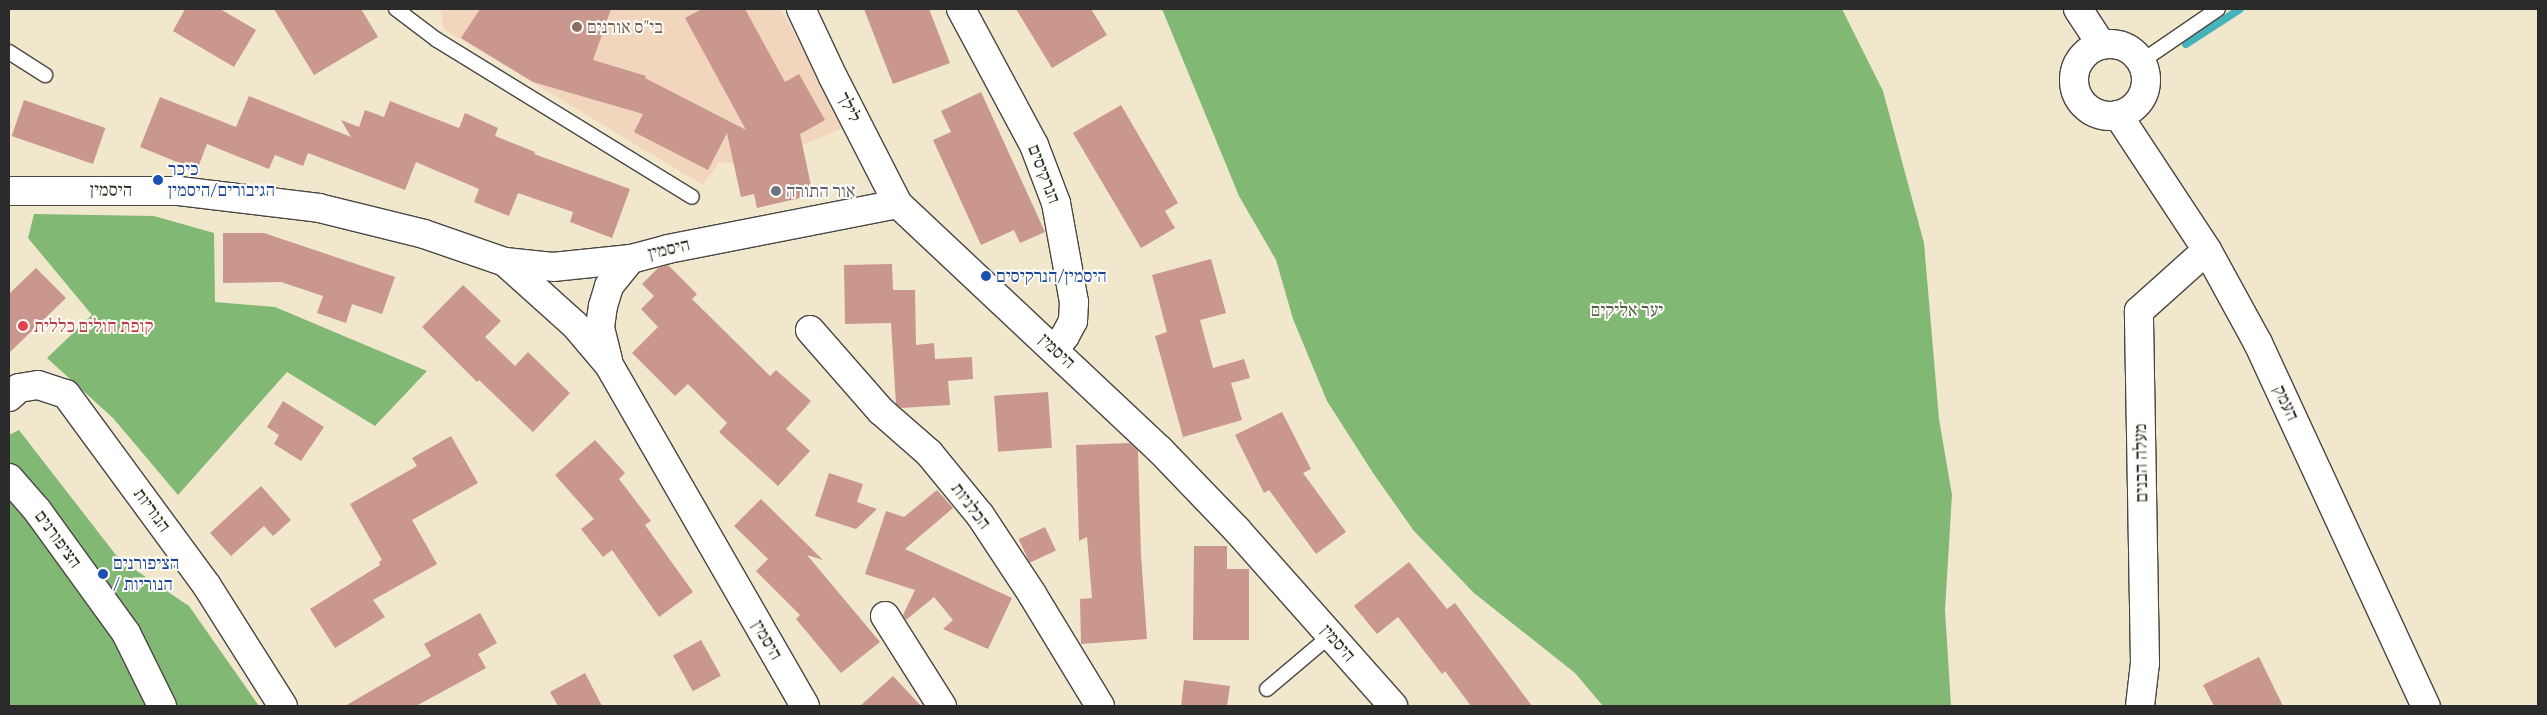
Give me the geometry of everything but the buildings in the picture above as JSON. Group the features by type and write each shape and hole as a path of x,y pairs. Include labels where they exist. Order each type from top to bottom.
{"street":[{"name":"לילך","path":"802,9 833,77 898,204"},
{"name":"הנרקיסים","path":"961,9 1034,145 1056,203 1074,302 1073,321 1066,336 1054,349"},
{"path":"2078,9 2101,44"},
{"path":"2113,43 2124,46 2134,52 2142,61 2147,83 2144,94 2129,111 2118,115 2106,116 2093,112 2083,105 2076,94 2073,82 2080,58 2089,50 2101,44 2113,43"},
{"name":"העמק","path":"2118,115 2207,250 2258,343 2426,706"},
{"name":"היסמין","path":"9,191 179,191 319,208 424,234 505,262 553,267 631,258 668,248 898,204 1160,450 1238,530 1394,706"},
{"name":"מעלה הבנים","path":"2140,706 2145,663 2138,311 2207,250"},
{"name":"היסמין","path":"609,365 600,327 603,306 609,286 631,258"},
{"name":"היסמין","path":"505,262 575,325 609,365 805,706"},
{"name":"הכלניות","path":"810,330 881,410 929,453 980,515 1032,594 1100,706"},
{"name":"הנוריות","path":"9,397 20,388 38,385 66,394 208,586 283,706"},
{"name":"הציפורנים","path":"9,478 37,510 126,633 162,706"},
{"path":"885,616 942,706"}],"lane":[{"path":"396,9 437,40 692,197"},
{"path":"2142,61 2218,9"},
{"path":"9,52 45,75"},
{"path":"1267,689 1331,635"}],"shaded area":[{"path":"443,9 781,9 845,127 756,165 719,162 703,185 444,29 441,11"}],"green space":[{"name":"יער אליקים","path":"1162,9 1842,9 1883,91 1924,243 1939,419 1952,495 1945,610 1951,706 1603,706 1575,673 1474,593 1414,531 1373,473 1327,401 1293,319 1276,260 1239,196"},
{"path":"34,214 154,216 214,233 215,302 275,307 427,371 375,426 287,372 178,495 113,418 47,358 92,315 28,238"},
{"path":"19,430 119,559 189,606 259,706 9,706 9,435"}],"waterway":[{"path":"2186,44 2240,9"}],"place":[{"name":"בי\"ס אורנים","path":"577,27"},
{"name":"כיכר הגיבורים/היסמין","path":"158,180"},
{"name":"אור התורה","path":"776,191"},
{"name":"היסמין/הנרקיסים","path":"986,276"},
{"name":"קופת חולים כללית","path":"23,326"},
{"name":"הציפורנים / הנוריות","path":"103,574"}]}
